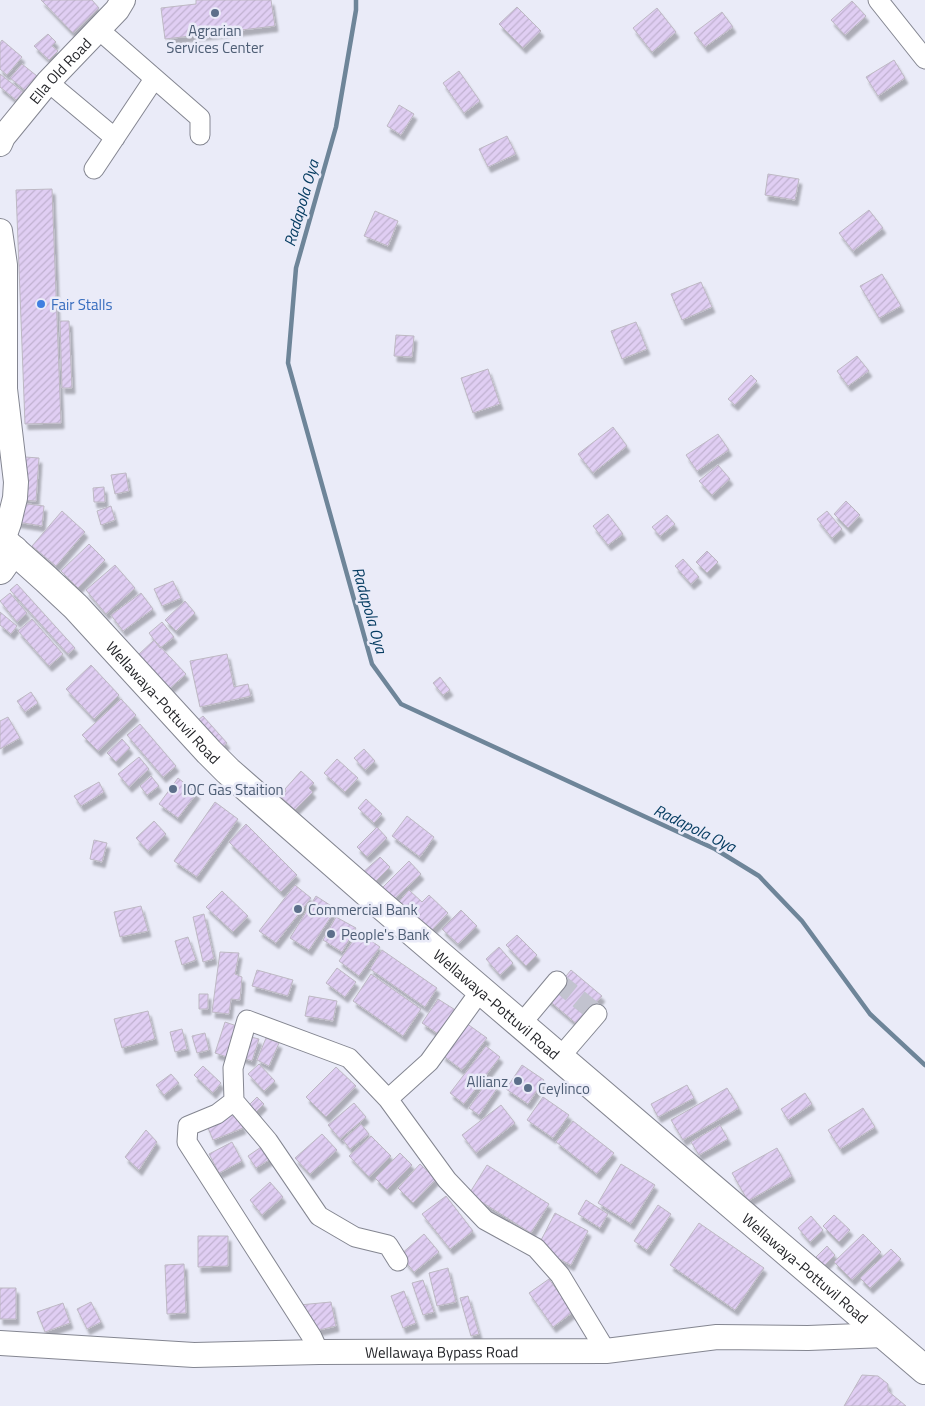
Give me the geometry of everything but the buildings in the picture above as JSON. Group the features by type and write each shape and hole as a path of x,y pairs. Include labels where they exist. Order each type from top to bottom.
{"highway":[{"name":"Wellawaya-Pottuvil Road","path":"4,549 76,607 209,752 228,770 481,990 925,1370"}],"main road":[{"name":"Ella Old Road","path":"0,144 3,137 48,82 116,10 122,0"},
{"path":"0,231 5,266 5,389 16,482 15,498 4,549"},
{"name":"Wellawaya Bypass Road","path":"0,1343 194,1355 319,1352 606,1351 717,1337 808,1338 885,1336"}],"street":[{"path":"878,0 925,59"},
{"path":"98,29 200,118 200,135"},
{"path":"94,169 154,79"},
{"path":"48,82 115,138"},
{"path":"521,1024 557,981"},
{"path":"388,1099 429,1062 481,990"},
{"path":"560,1058 597,1014"},
{"path":"398,1262 388,1245 355,1237 320,1216 268,1141 234,1101 233,1068 246,1020 348,1058 388,1099 447,1180 485,1220 536,1248 560,1275 606,1351"},
{"path":"234,1101 217,1114 188,1126 187,1142 312,1338 319,1352"}],"waterway":[{"name":"Radapola Oya","path":"356,0 356,10 336,127 296,268 288,363 372,664 401,704 715,849 759,876 802,921 870,1014 925,1065"}],"tunnel":[{"path":"557,981 597,1014"}],"place":[{"name":"Agrarian Services Center","path":"215,13"},
{"name":"Fair Stalls","path":"41,304"},
{"name":"IOC Gas Staition","path":"173,789"},
{"name":"Commercial Bank","path":"298,909"},
{"name":"People's Bank","path":"331,934"},
{"name":"Allianz","path":"518,1081"},
{"name":"Ceylinco","path":"528,1088"}]}
